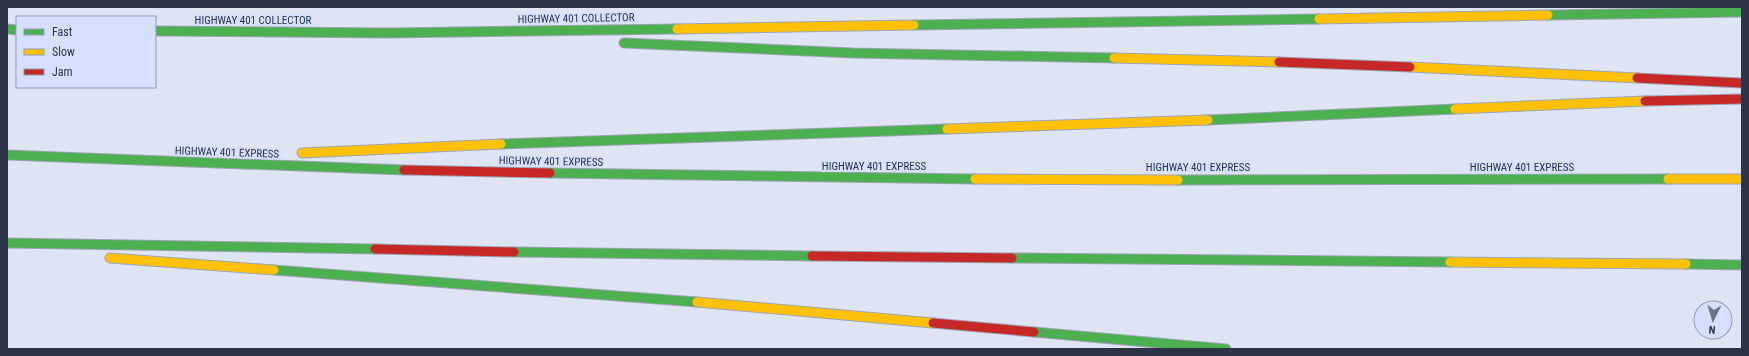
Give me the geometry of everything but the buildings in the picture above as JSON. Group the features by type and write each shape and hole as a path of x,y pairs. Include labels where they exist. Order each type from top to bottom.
{"highway":[{"name":"HIGHWAY 401 COLLECTOR","path":"156,31 388,33 1742,12"},
{"path":"388,33 561,40"},
{"path":"617,42 853,52 1331,63 1742,83"},
{"path":"290,154 527,142 754,137 1278,118 1527,105 1742,99"},
{"name":"HIGHWAY 401 EXPRESS","path":"7,155 140,162 543,173 826,178 1742,179"},
{"path":"140,162 266,155"},
{"path":"7,243 680,255 1742,266"},
{"path":"7,251 39,253"},
{"path":"102,258 624,295 1226,349"}],"traffic: fast":[{"path":"1548,15 1742,12"},
{"path":"914,25 1319,19"},
{"path":"7,29 16,30"},
{"path":"156,31 388,33 677,29"},
{"path":"624,43 853,53 1114,58"},
{"path":"1208,120 1455,109"},
{"path":"501,144 947,129"},
{"path":"7,155 404,170"},
{"path":"550,173 975,179"},
{"path":"1178,180 1668,179"},
{"path":"7,243 375,249"},
{"path":"514,252 812,256"},
{"path":"1012,258 1450,262"},
{"path":"1686,264 1742,265"},
{"path":"274,270 697,302"},
{"path":"1034,332 1226,349"}],"traffic: slow":[{"path":"1319,19 1548,15"},
{"path":"677,29 914,25"},
{"path":"1114,58 1279,62"},
{"path":"1410,67 1637,78"},
{"path":"1455,109 1645,101"},
{"path":"947,129 1208,120"},
{"path":"302,153 501,144"},
{"path":"975,179 1178,180"},
{"path":"1668,179 1742,179"},
{"path":"110,258 274,270"},
{"path":"1450,262 1686,264"},
{"path":"697,302 933,323"}],"traffic: jam":[{"path":"1279,62 1410,67"},
{"path":"1637,78 1742,83"},
{"path":"1645,101 1742,99"},
{"path":"404,170 550,173"},
{"path":"375,249 514,252"},
{"path":"812,256 1012,258"},
{"path":"933,323 1034,332"}]}
